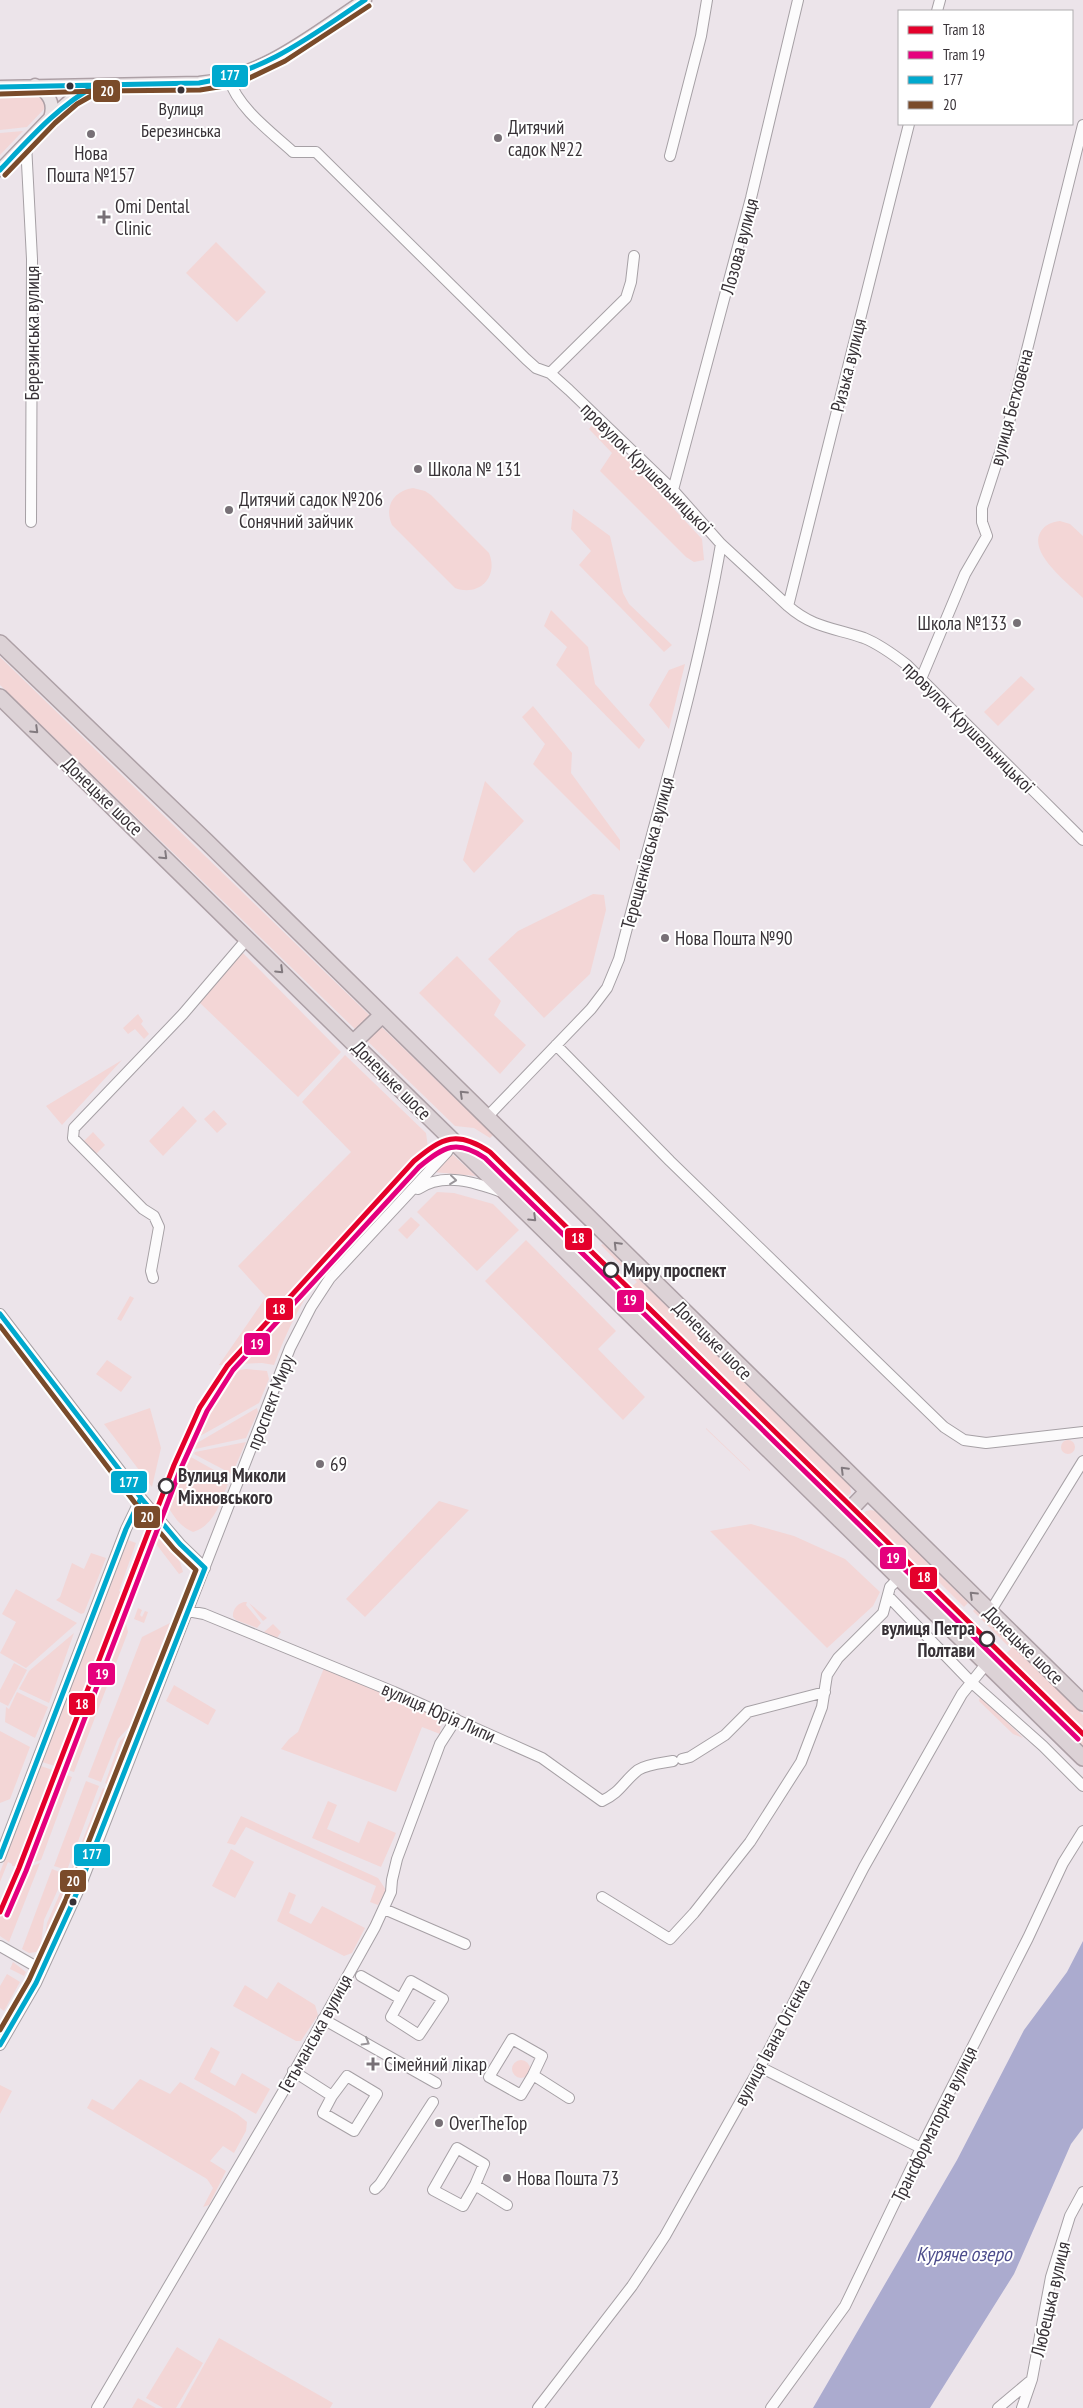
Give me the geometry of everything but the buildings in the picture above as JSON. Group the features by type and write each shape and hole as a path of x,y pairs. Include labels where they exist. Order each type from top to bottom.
{"highway":[{"name":"Донецьке шосе","path":"0,643 206,841 1083,1703"},
{"name":"Донецьке шосе","path":"0,696 1083,1758"},
{"path":"354,1042 382,1016"},
{"path":"840,1520 867,1492"}],"main road":[{"path":"0,87 199,83 229,79 281,55 365,0"},
{"path":"2,165 73,98 98,84"},
{"path":"35,85 42,89 51,100 50,118"}],"street":[{"path":"670,156 701,36 707,0"},
{"name":"Лозова вулиця","path":"673,490 749,208 798,0"},
{"name":"провулок Крушельницької","path":"229,79 233,91 244,105 293,152 316,152 531,364 550,373 673,490 721,544 788,606 814,624 864,638 890,652 921,679 1083,840"},
{"name":"Ризька вулиця","path":"788,606 909,125"},
{"name":"вулиця Бетховена","path":"921,679 965,574 987,536 982,522 982,508 1006,434 1083,125"},
{"name":"Березинська вулиця","path":"26,144 32,259 31,522"},
{"path":"550,373 626,298 631,282 634,256"},
{"name":"Терещенківська вулиця","path":"487,1117 590,1009 607,988 619,959 696,666 721,544"},
{"path":"153,1278 151,1271 159,1227 154,1216 143,1209 73,1138 74,1128 183,1014 248,938"},
{"path":"556,1045 670,1160 944,1427 964,1440 986,1443 1083,1432"},
{"name":"проспект Миру","path":"0,2045 42,1970 80,1887 290,1348 311,1307 342,1264 409,1195 447,1152 450,1146 450,1138"},
{"name":"проспект Миру","path":"409,1195 432,1181 449,1178 506,1193"},
{"path":"0,1314 141,1498 180,1544 205,1568"},
{"path":"990,1612 1083,1461"},
{"path":"0,1857 126,1529 141,1498"},
{"path":"602,1897 670,1939 694,1913 750,1842 801,1762 822,1707 828,1675 838,1658 883,1613 890,1587 899,1578"},
{"path":"888,1597 971,1682 1043,1746 1083,1786"},
{"name":"вулиця Юрія Липи","path":"188,1610 204,1614 292,1650 542,1758 602,1801 616,1795 638,1770 646,1766 690,1758 725,1735 748,1712 824,1692"},
{"name":"вулиця Івана Огієнка","path":"538,2408 632,2286 665,2236 760,2067 864,1867 971,1682 986,1663"},
{"name":"Гетьманська вулиця","path":"97,2408 323,2019 384,1909 391,1892 397,1859 440,1744 456,1720"},
{"name":"Трансформаторна вулиця","path":"771,2408 845,2306 921,2148 1028,1938 1063,1863 1083,1831"},
{"path":"384,1909 465,1944"},
{"path":"0,1946 42,1970"},
{"path":"361,1976 401,1999"},
{"path":"411,1980 443,1999 419,2035 391,2017 401,1999 411,1980"},
{"path":"323,2019 436,2083"},
{"path":"512,2039 542,2056 533,2075 521,2095 489,2077 512,2039"},
{"path":"760,2067 921,2148"},
{"path":"293,2071 332,2096"},
{"path":"533,2075 569,2098"},
{"path":"347,2076 377,2094 354,2131 323,2113 332,2096 347,2076"},
{"path":"374,2189 380,2184 433,2102"},
{"path":"457,2148 484,2164 475,2185 463,2206 433,2190 457,2148"},
{"path":"475,2185 507,2205"},
{"name":"Любецька вулиця","path":"1022,2408 1032,2379 1051,2277 1070,2216 1083,2192"},
{"path":"998,2408 1032,2379"}],"shaded area":[{"path":"41,96 46,107 27,127 0,130 0,97"},
{"path":"23,131 0,155 0,133"},
{"path":"216,242 266,292 237,322 186,273"},
{"path":"594,423 702,539 704,560 694,562 686,557 600,471 612,453 589,429"},
{"path":"413,488 425,491 431,495 489,553 491,570 485,583 472,590 455,588 392,525 389,512 392,501 395,496"},
{"path":"573,509 610,536 623,593 629,604 672,645 664,652 579,565 591,551 571,529"},
{"path":"1060,521 1070,524 1083,536 1083,598 1060,577 1040,550 1038,541 1042,530 1048,524"},
{"path":"551,610 588,647 595,684 645,740 639,749 556,665 567,647 544,626"},
{"path":"0,657 493,1135 490,1138 474,1128 455,1126 0,685"},
{"path":"685,664 669,729 649,705 669,670"},
{"path":"1021,676 1035,689 998,726 984,712"},
{"path":"533,706 572,753 571,773 620,840 620,851 533,764 545,744 522,717"},
{"path":"485,781 524,821 474,873 463,860"},
{"path":"593,894 604,895 606,910 590,974 544,1018 488,959 518,931"},
{"path":"242,952 341,1052 298,1097 199,1002"},
{"path":"457,956 501,1001 494,1015 526,1045 500,1074 419,993"},
{"path":"138,1014 143,1021 141,1024 149,1034 144,1039 135,1029 128,1034 123,1028"},
{"path":"345,1055 426,1133 429,1155 400,1189 348,1241 324,1269 296,1315 274,1365 262,1363 219,1365 266,1297 238,1266 351,1152 302,1102"},
{"path":"122,1060 62,1125 46,1106"},
{"path":"183,1106 197,1121 163,1156 149,1141"},
{"path":"214,1110 227,1124 217,1133 204,1119"},
{"path":"93,1132 105,1145 95,1155 83,1142"},
{"path":"451,1153 476,1176 433,1172"},
{"path":"437,1192 454,1193 493,1204 519,1230 477,1271 417,1212"},
{"path":"411,1217 420,1225 407,1239 398,1230"},
{"path":"526,1240 616,1331 598,1349 645,1397 623,1420 485,1281"},
{"path":"603,1244 850,1486 851,1493 846,1498 835,1500 588,1261 593,1256 627,1291 637,1282 601,1245"},
{"path":"130,1296 134,1298 121,1321 117,1319"},
{"path":"107,1360 132,1377 121,1392 96,1374"},
{"path":"246,1369 267,1371 269,1379 259,1403 184,1445 225,1373"},
{"path":"150,1408 161,1448 152,1487 104,1424"},
{"path":"257,1408 258,1412 246,1438 195,1449 197,1443"},
{"path":"706,1429 750,1470 750,1471"},
{"path":"1068,1440 1073,1442 1075,1447 1073,1452 1068,1454 1063,1452 1061,1447 1063,1442"},
{"path":"246,1442 232,1474 194,1454 195,1452"},
{"path":"182,1452 230,1479 217,1510 207,1524 193,1532 179,1523 164,1500"},
{"path":"439,1501 469,1510 365,1617 346,1599"},
{"path":"866,1511 875,1511 968,1603 964,1607 925,1568 916,1577 955,1616 953,1619 861,1528 860,1518"},
{"path":"751,1524 794,1536 845,1559 880,1592 873,1606 827,1648 710,1531"},
{"path":"154,1526 180,1562 183,1572 179,1574 150,1536"},
{"path":"128,1540 136,1543 119,1591 129,1596 123,1611 128,1632 74,1772 42,1762"},
{"path":"91,1553 106,1558 84,1613 81,1614 56,1600 60,1597 72,1563 84,1569"},
{"path":"16,1589 77,1623 26,1668 0,1653 16,1622 2,1614"},
{"path":"247,1602 246,1605 261,1623 257,1628 233,1617 237,1606"},
{"path":"249,1603 267,1618 263,1621"},
{"path":"138,1608 142,1610 140,1615 142,1617 145,1611 148,1612 144,1623 134,1619"},
{"path":"975,1609 1083,1715 1083,1747 958,1624 963,1620 1001,1658 1011,1649 973,1611"},
{"path":"170,1623 130,1726 118,1739 101,1782 88,1777 142,1637"},
{"path":"273,1624 281,1632 277,1638 264,1632"},
{"path":"74,1633 49,1703 19,1689 29,1671"},
{"path":"14,1663 27,1670 8,1706 0,1702 0,1690"},
{"path":"324,1668 441,1719 440,1734 422,1727 396,1792 281,1749 298,1732"},
{"path":"174,1685 216,1710 208,1725 166,1701"},
{"path":"17,1692 48,1707 35,1738 5,1722 6,1707 9,1709"},
{"path":"980,1697 1023,1738 1013,1734 979,1701"},
{"path":"0,1731 30,1747 10,1799 0,1803"},
{"path":"127,1734 108,1785 105,1783 120,1741"},
{"path":"41,1766 72,1777 41,1860 22,1866 12,1866 8,1862 0,1882 0,1872"},
{"path":"86,1781 99,1786 67,1870 54,1866"},
{"path":"103,1788 106,1789 73,1873 70,1872"},
{"path":"328,1801 337,1805 327,1829 359,1843 368,1821 396,1833 381,1867 312,1838"},
{"path":"241,1816 378,1878 386,1890 378,1905 370,1902 376,1886 246,1827 235,1845 227,1843"},
{"path":"231,1849 254,1862 235,1898 212,1886"},
{"path":"40,1863 9,1942 0,1936 0,1915 19,1871"},
{"path":"52,1869 65,1874 44,1920 41,1944 36,1952 29,1953 22,1949"},
{"path":"68,1875 72,1877 45,1935 47,1923"},
{"path":"289,1892 296,1895 289,1913 311,1924 322,1906 365,1928 352,1953 344,1956 277,1921"},
{"path":"13,1962 26,1972 24,1976 10,1969"},
{"path":"7,1974 20,1982 4,2011 0,2008 0,1986"},
{"path":"278,1982 315,2005 318,2015 301,2041 296,2041 233,2006 245,1985 267,1999"},
{"path":"211,2047 220,2052 210,2072 235,2086 242,2073 270,2089 256,2114 194,2079"},
{"path":"517,2060 525,2060 530,2065 528,2076 517,2078 512,2073 512,2065"},
{"path":"140,2079 170,2094 180,2082 237,2114 247,2122 246,2131 234,2153 223,2146 210,2161 226,2171 209,2205 203,2207 213,2188 207,2179 87,2108 92,2099 113,2110"},
{"path":"0,2085 12,2091 0,2114"},
{"path":"219,2338 333,2403 330,2408 180,2408"},
{"path":"177,2347 203,2363 176,2408 163,2408 146,2398"},
{"path":"138,2398 156,2408 132,2408"}],"water":[{"name":"Куряче озеро","path":"1083,1941 1083,2128 1071,2144 1014,2274 930,2408 813,2408 957,2160 1024,2030 1067,1972"}],"tram line":[{"name":"18","path":"0,1912 19,1868 174,1465 200,1407 227,1366 414,1161 433,1146 450,1139 468,1141 490,1152 1083,1734"},
{"name":"19","path":"7,1915 26,1871 181,1468 207,1411 233,1370 419,1167 436,1154 451,1148 466,1148 485,1158 1078,1739"}],"transit line":[{"name":"177","path":"0,87 199,83 223,78 286,51 326,27 365,0"},
{"name":"20","path":"5,175 55,123 77,104 100,91 200,90 237,84 285,61 369,6"},
{"name":"177","path":"0,170 58,112 98,84"},
{"name":"20","path":"0,94 99,91"},
{"name":"177","path":"0,1314 141,1498 180,1544 205,1568 73,1902 36,1983 0,2045"},
{"name":"20","path":"0,1326 135,1503 174,1549 196,1570 66,1899 29,1980 0,2030"},
{"name":"177","path":"0,1857 126,1529 141,1498"}],"place":[{"name":"Вулиця Березинська","path":"181,90"},
{"name":"Нова Пошта №157","path":"91,134"},
{"name":"Дитячий садок №22","path":"498,138"},
{"name":"Omi Dental Clinic","path":"104,217"},
{"name":"Школа № 131","path":"418,469"},
{"name":"Дитячий садок №206 Сонячний зайчик","path":"229,510"},
{"name":"Школа №133","path":"1017,623"},
{"name":"Нова Пошта №90","path":"665,938"},
{"name":"Миру проспект","path":"611,1270"},
{"name":"69","path":"320,1464"},
{"name":"Вулиця Миколи Міхновського","path":"166,1486"},
{"name":"вулиця Петра Полтави","path":"987,1639"},
{"name":"Сімейний лікар","path":"373,2064"},
{"name":"OverTheTop","path":"439,2123"},
{"name":"Нова Пошта 73","path":"507,2178"}]}
